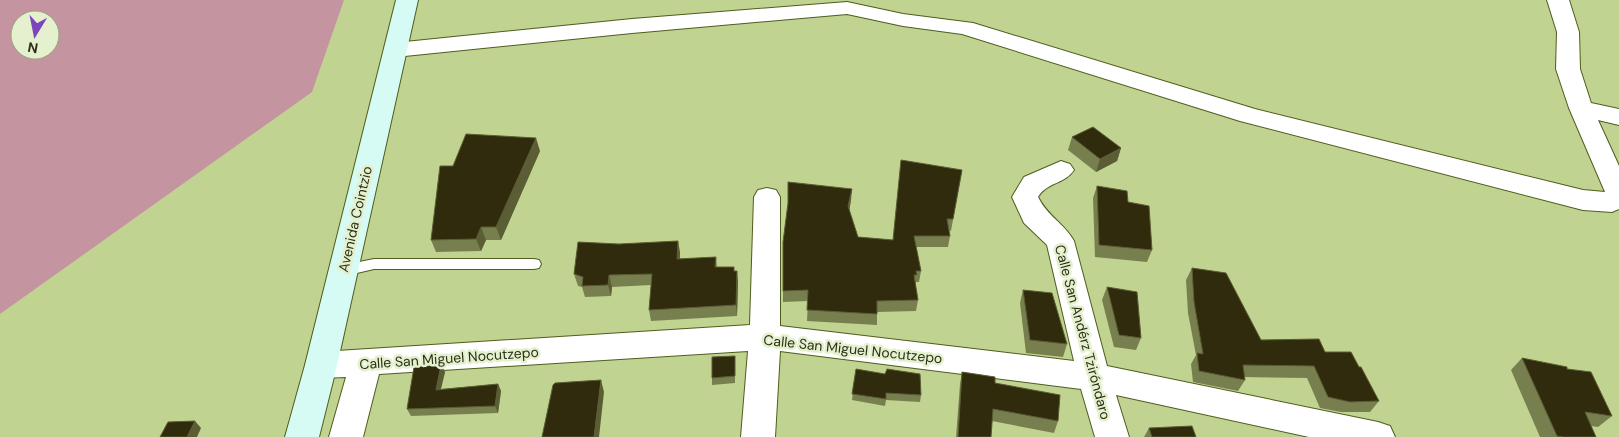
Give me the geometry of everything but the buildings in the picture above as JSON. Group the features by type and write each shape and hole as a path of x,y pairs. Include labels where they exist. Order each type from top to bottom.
{"main road":[{"name":"Avenida Cointzio","path":"302,437 344,270 407,0"}],"street":[{"path":"395,50 632,26 847,8 903,20 965,28 1249,115 1583,200 1612,202 1619,190 1599,152 1568,69 1568,32 1558,0"},
{"path":"1581,108 1619,116"},
{"name":"Calle San Andérz Tziróndaro","path":"1061,170 1033,183 1025,197 1034,216 1060,241 1094,377 1112,437"},
{"path":"758,437 765,337 767,197"},
{"name":"Calle San Miguel Nocutzepo","path":"321,365 765,337 1094,377 1378,437"},
{"path":"346,437 366,363"}],"lane":[{"path":"344,270 374,264 534,264"}],"shaded area":[{"path":"0,0 344,0 312,92 0,314"}]}
